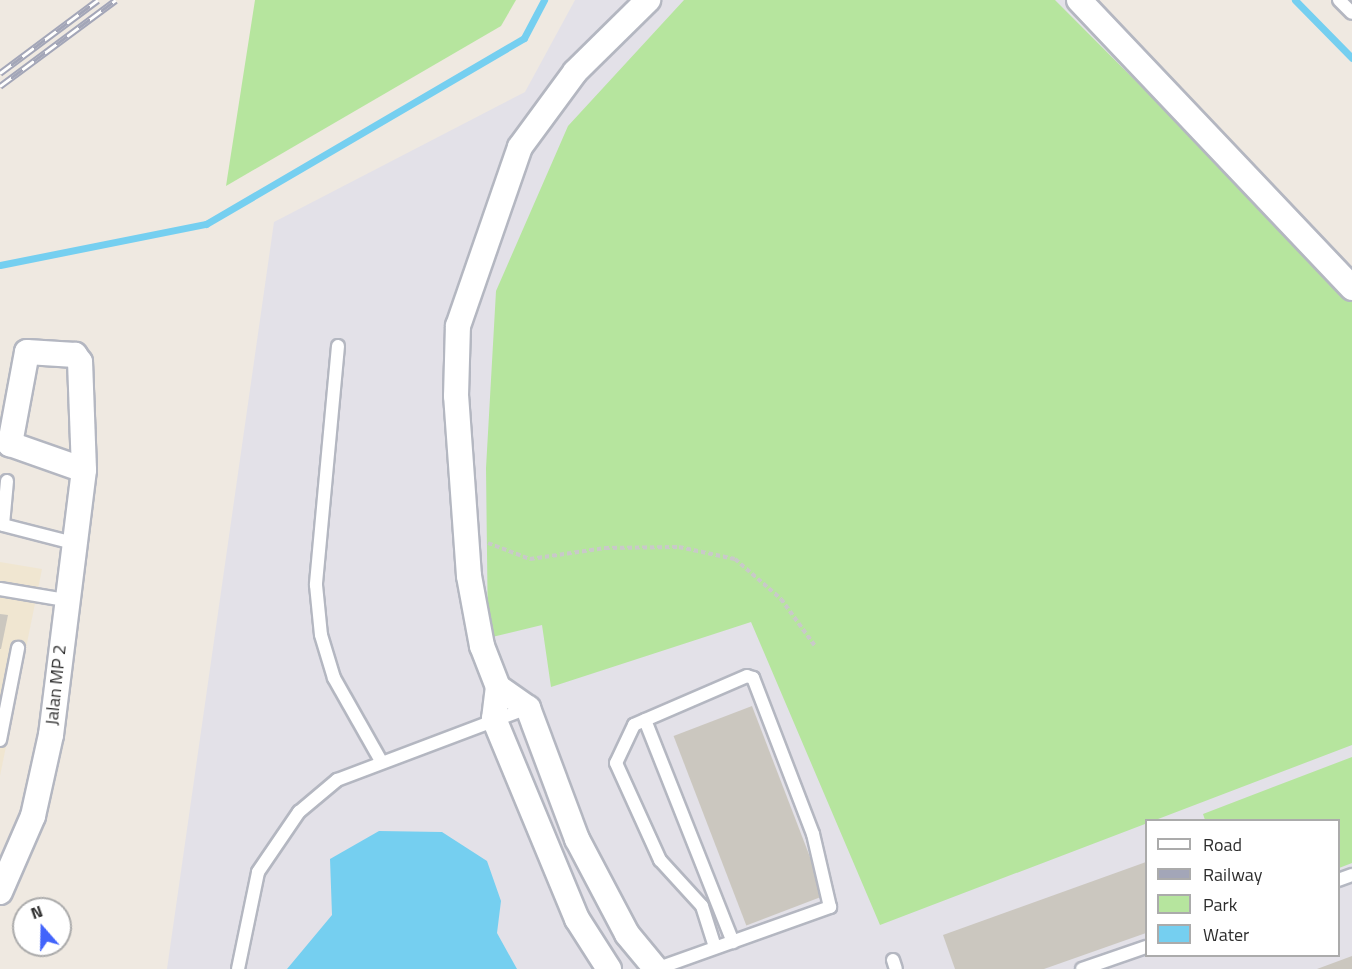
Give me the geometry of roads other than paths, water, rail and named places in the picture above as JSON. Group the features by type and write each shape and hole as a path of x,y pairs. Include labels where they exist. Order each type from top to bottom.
{"street":[{"path":"609,969 577,920 494,719 498,687 482,646 466,533 456,396 462,315 520,147 575,72 648,0"},
{"path":"1079,0 1352,288"},
{"name":"Jalan MP 2","path":"0,892 33,816 43,770 84,470 80,362 75,355 27,352 10,444 84,470"},
{"path":"498,687 528,708 577,839 627,934 656,969"}],"lane":[{"path":"1339,0 1352,13"},
{"path":"338,346 316,585 321,635 334,678 381,761"},
{"path":"7,482 3,525 73,543"},
{"path":"0,589 65,600"},
{"path":"0,740 18,648"},
{"path":"656,969 819,912 832,899 753,678 634,725 616,763 660,860 702,906 716,947"},
{"path":"238,969 244,921 264,863 299,812 337,780 381,761 528,708"},
{"path":"645,720 733,942"},
{"path":"1082,969 1145,947"}],"water":[{"path":"379,831 442,832 487,861 501,901 497,933 517,969 287,969 332,915 330,859"}],"waterway":[{"path":"0,265 206,224 524,38 544,0"},
{"path":"1295,0 1352,58"}],"railway":[{"path":"0,73 98,0"},
{"path":"0,86 116,0"}]}
